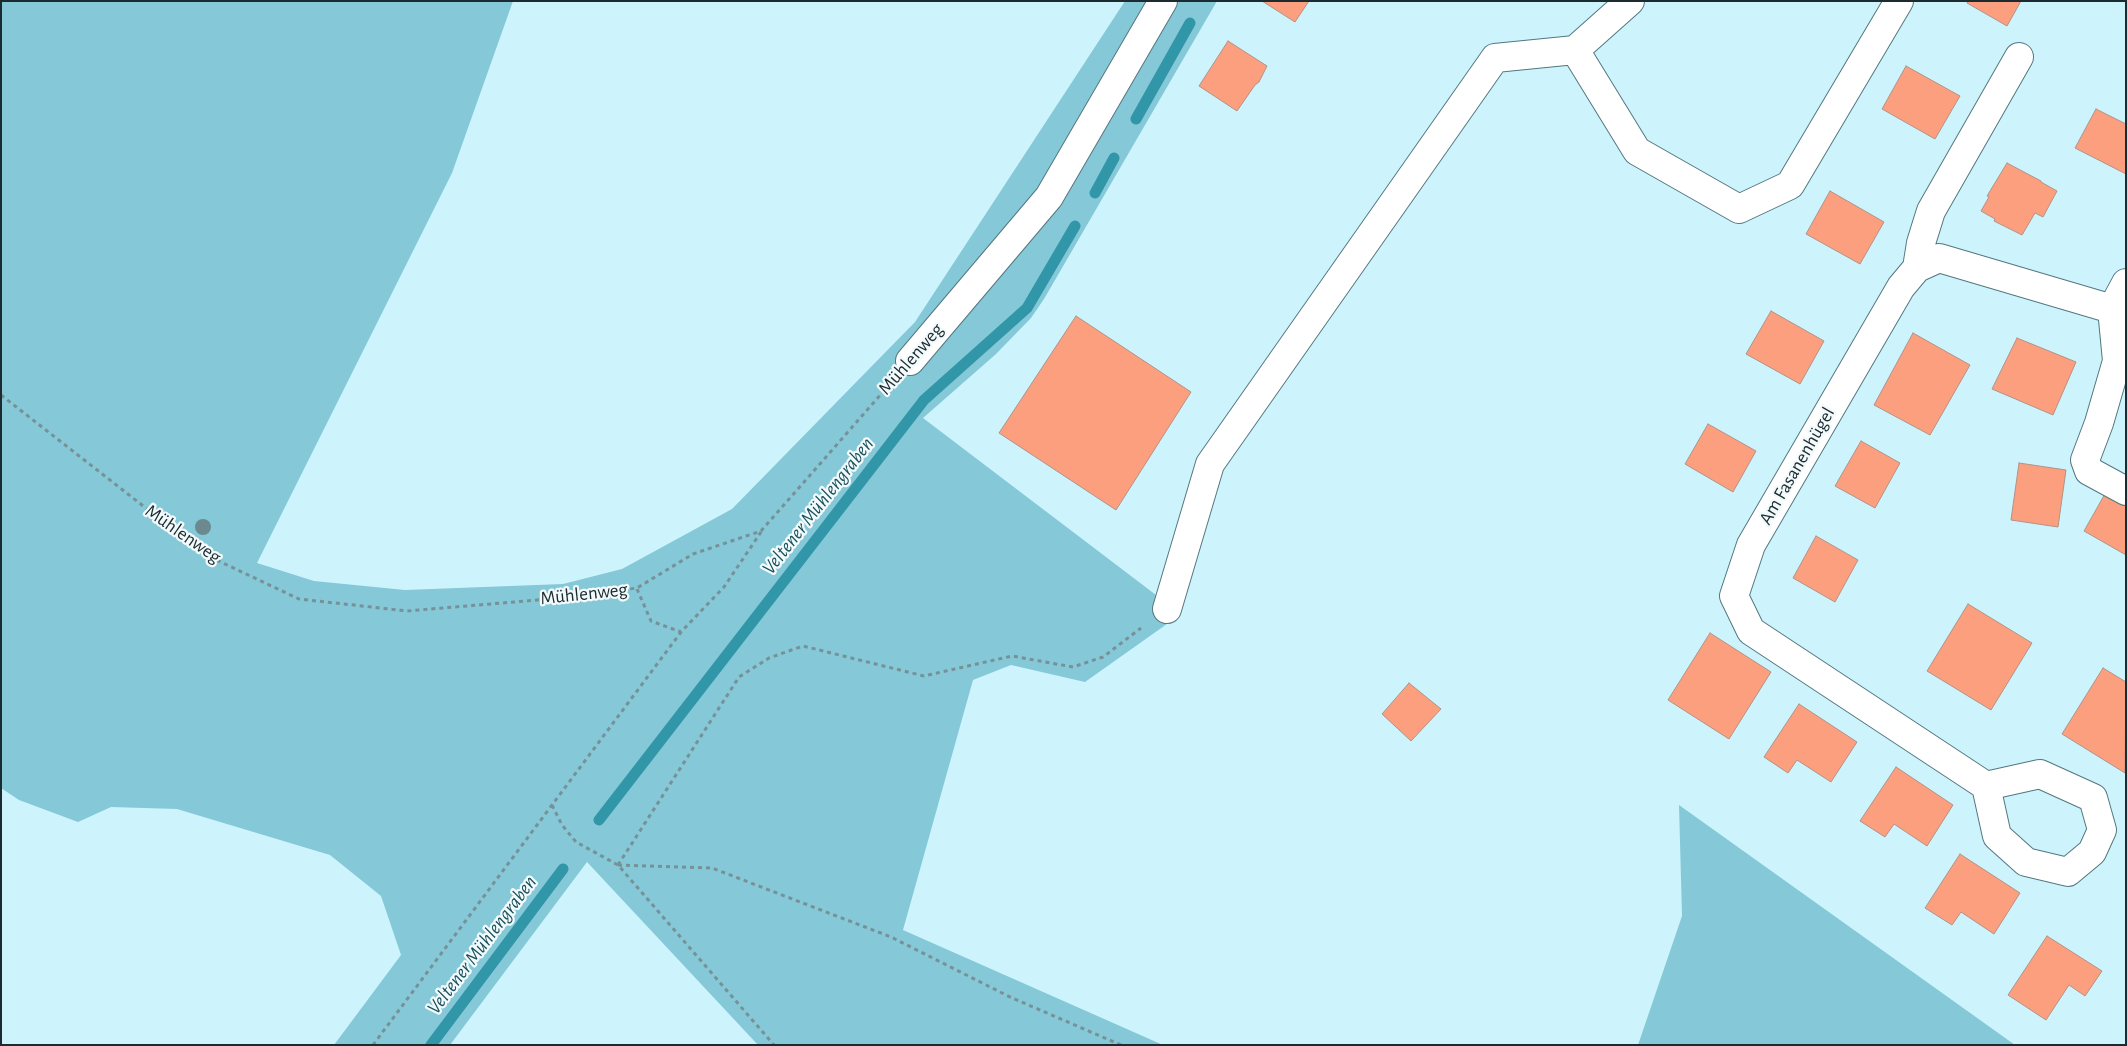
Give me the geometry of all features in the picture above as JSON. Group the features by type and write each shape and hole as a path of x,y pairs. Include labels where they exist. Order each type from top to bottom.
{"street":[{"name":"Mühlenweg","path":"910,361 1049,197 1163,1"},
{"path":"1167,609 1210,464 1495,58 1576,50 1630,1"},
{"path":"1576,50 1637,151 1739,209 1790,184 1899,1"},
{"path":"1917,268 1921,243 1931,211 2019,57"},
{"name":"Am Fasanenhügel","path":"1986,786 1750,631 1734,596 1751,545 1901,287 1917,268 1939,258 2112,309"},
{"path":"2126,283 2112,309 2117,361 2085,460 2090,471 2126,491"}],"path":[{"name":"Mühlenweg","path":"1,395 206,555 299,599 407,611 561,598 636,588 693,554 761,531 910,361"},
{"path":"373,1045 681,632 724,587 761,531"},
{"path":"636,588 651,621 681,632"},
{"path":"618,865 739,677 769,658 803,646 924,676 1012,656 1073,667 1103,657 1167,609"},
{"path":"552,805 562,825 576,842 618,865 774,1045"},
{"path":"618,865 712,868 891,937 1010,997 1121,1045"}],"shaded area":[{"path":"1,1 513,1 452,173 257,563 314,581 405,590 563,584 622,569 732,509 915,322 1125,1 1217,1 1044,299 1031,318 996,354 923,418 1181,614 1085,682 1011,665 973,680 903,930 1163,1045 758,1045 587,862 450,1045 334,1045 401,955 381,896 330,855 177,809 111,807 78,822 19,800 1,788"},
{"path":"1679,805 2015,1045 1638,1045 1682,916"}],"building":[{"path":"1262,1 1309,1 1295,22"},
{"path":"1968,1 2021,1 2007,26 1967,3"},
{"path":"1228,41 1267,66 1259,82 1237,111 1199,86"},
{"path":"1906,66 1960,96 1935,139 1882,109"},
{"path":"2096,109 2126,124 2126,174 2075,148"},
{"path":"2007,163 2057,191 2043,217 2035,213 2022,235 1994,221 1995,219 1981,211 1989,197 1987,196"},
{"path":"1830,191 1884,222 1860,264 1806,234"},
{"path":"1771,311 1824,341 1800,384 1746,354"},
{"path":"1076,316 1191,392 1116,510 999,433"},
{"path":"1913,333 1970,365 1930,435 1874,405"},
{"path":"2017,338 2076,362 2053,415 1992,389"},
{"path":"1708,424 1756,451 1733,492 1685,464"},
{"path":"1861,441 1900,463 1875,508 1835,486"},
{"path":"2019,463 2066,470 2058,527 2011,520"},
{"path":"2106,492 2126,504 2126,555 2084,531"},
{"path":"1816,536 1858,560 1835,602 1793,578"},
{"path":"1968,604 2032,643 1991,710 1927,671"},
{"path":"1710,633 1771,672 1729,739 1668,700"},
{"path":"2103,668 2126,682 2125,773 2062,734"},
{"path":"1409,683 1441,709 1411,741 1382,714"},
{"path":"1799,704 1857,742 1831,782 1797,760 1788,773 1764,757"},
{"path":"1896,767 1953,805 1927,846 1894,824 1885,837 1860,821"},
{"path":"1960,854 2020,893 1994,934 1961,912 1952,925 1925,908"},
{"path":"2047,936 2102,971 2085,996 2069,985 2046,1020 2008,995"}],"waterway":[{"name":"Veltener Mühlengraben","path":"1136,119 1190,23"},
{"name":"Veltener Mühlengraben","path":"1095,193 1114,158"},
{"name":"Veltener Mühlengraben","path":"599,820 924,400 1027,308 1075,226"},
{"name":"Veltener Mühlengraben","path":"431,1045 563,869"}]}
